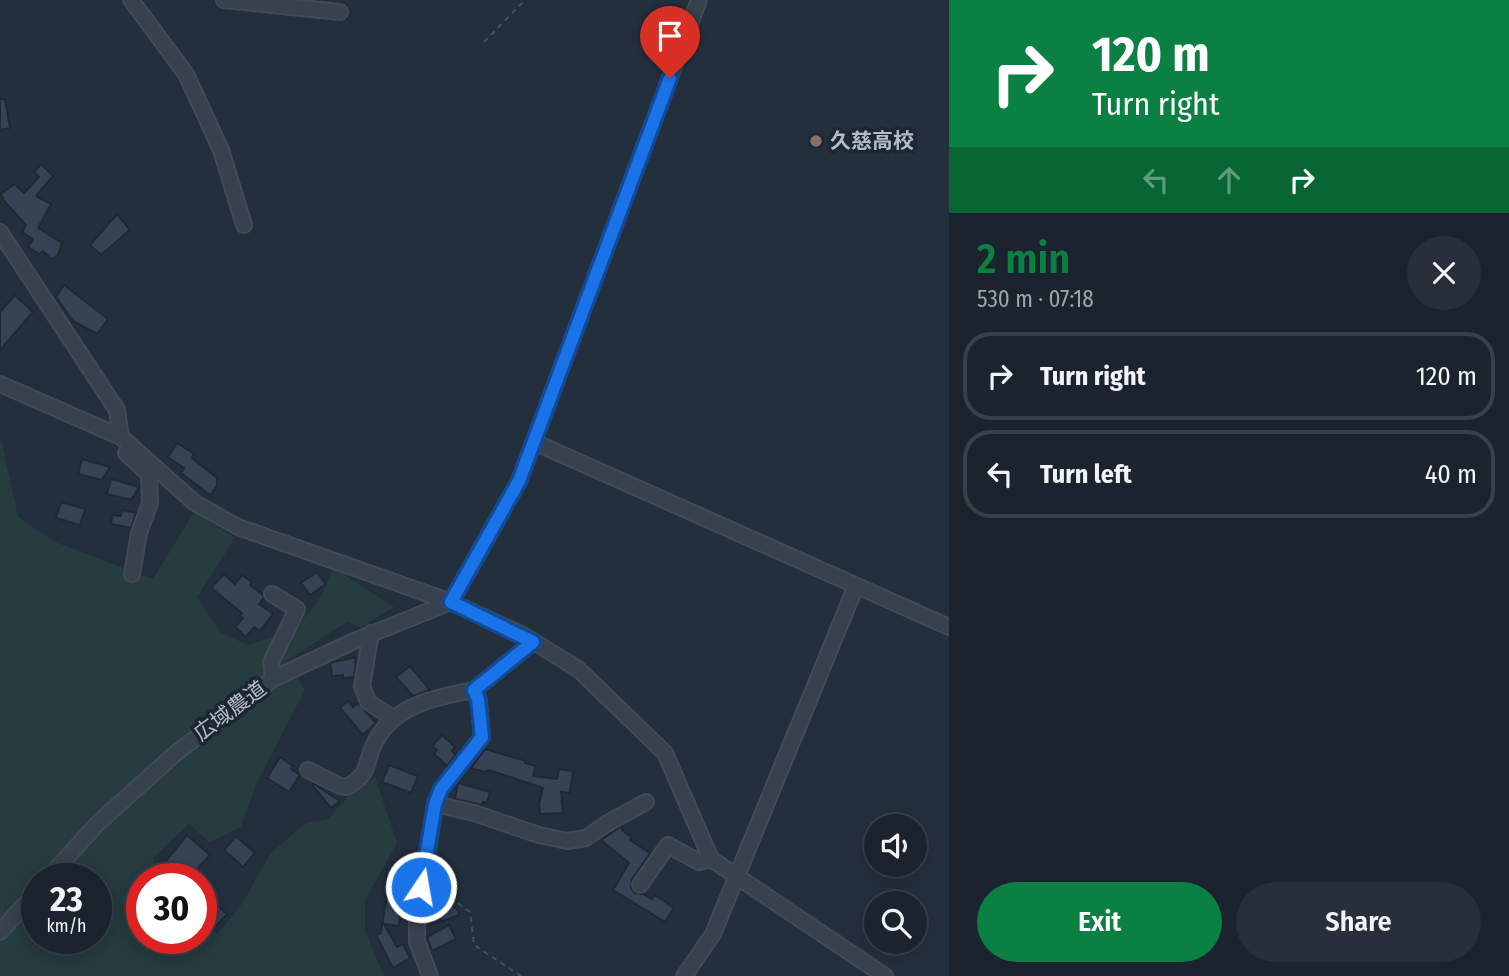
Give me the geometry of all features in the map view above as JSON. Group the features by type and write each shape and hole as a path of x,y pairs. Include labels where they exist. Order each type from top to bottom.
{"street":[{"path":"131,0 186,74 221,150 244,225"},
{"path":"224,0 340,12"},
{"path":"451,602 519,481 699,0"},
{"path":"0,232 117,410 121,437"},
{"path":"0,384 121,437 195,503 238,527 344,562 451,602 533,642 578,669 666,753 710,859 885,976"},
{"path":"72,415 80,426 115,442 149,474 150,503 139,533 132,574"},
{"path":"534,442 949,627"},
{"path":"684,976 713,934 856,586"},
{"path":"272,594 297,609 271,662 273,679"},
{"name":"広域農道","path":"62,863 98,823 176,753 273,679 371,633 451,602"},
{"path":"371,633 362,686 368,702 393,718"},
{"path":"307,770 347,787 362,778 375,742 393,718 431,698 474,690 533,642"},
{"path":"430,976 417,941 417,904 435,804 441,789 482,737 478,699 474,690"},
{"path":"435,804 567,841 586,838 646,802"},
{"path":"640,884 668,845 699,862 710,859"},
{"path":"0,932 21,909"}],"path":[{"path":"484,42 525,0"},
{"path":"424,872 440,891 470,912 474,945 521,976"}],"green space":[{"path":"0,440 18,517 55,542 153,579 194,512 235,538 197,597 220,632 248,645 295,629 319,600 334,568 394,607 361,627 347,622 286,661 305,690 256,784 241,827 210,842 189,824 153,858 154,863 126,863 126,954 217,954 217,933 242,904 270,854 306,823 328,819 350,794 375,777 397,843 365,900 365,930 384,976 0,976"}],"building":[{"path":"0,99 5,99 10,128 0,130"},
{"path":"41,164 53,176 36,196 51,204 38,228 62,243 58,255 52,260 43,251 39,254 28,247 33,239 22,232 26,225 1,194 15,184 24,193 39,177 34,172"},
{"path":"117,214 130,230 101,255 90,245"},
{"path":"64,285 108,319 97,334 73,321 56,297"},
{"path":"15,295 33,312 0,350 0,312"},
{"path":"177,443 194,454 192,458 217,478 217,486 210,495 181,473 184,468 168,457"},
{"path":"82,459 110,467 102,480 78,474"},
{"path":"111,479 139,487 131,500 107,494"},
{"path":"61,502 85,509 80,525 56,518"},
{"path":"122,510 136,513 131,528 111,524 112,515 121,516"},
{"path":"317,572 326,584 310,595 301,583"},
{"path":"224,574 235,584 242,575 263,595 264,598 259,604 273,614 260,631 254,627 246,637 235,627 243,618 240,616 242,613 211,588"},
{"path":"356,657 354,677 332,676 330,663"},
{"path":"410,666 430,690 413,696 396,677"},
{"path":"348,701 353,707 358,703 376,723 363,735 340,708"},
{"path":"442,735 455,747 452,751 456,755 447,766 434,754 437,750 432,746"},
{"path":"485,749 536,766 533,776 557,779 559,769 573,771 570,793 561,792 563,813 540,814 539,804 543,788 489,770 485,772 471,768"},
{"path":"280,757 300,775 289,792 267,778"},
{"path":"389,765 418,776 411,793 382,782"},
{"path":"458,783 490,792 487,803 483,802 482,805 455,799"},
{"path":"312,785 340,801 331,808"},
{"path":"622,826 622,830 632,838 630,840 650,853 632,879 631,888 635,893 652,899 655,895 674,908 665,922 613,890 629,863 601,840"},
{"path":"187,835 210,855 203,863 165,862"},
{"path":"236,836 255,853 243,867 224,850"},
{"path":"392,862 408,866 399,926 384,924 397,947 403,944 410,958 393,968 376,935 381,933"},
{"path":"435,897 457,909 459,915 443,921 427,912"},
{"path":"217,905 227,914 217,925"},
{"path":"449,925 456,939 432,951 427,937"}],"place":[{"name":"久慈高校","path":"816,141"}],"route":[{"path":"421,887 435,804 441,789 482,737 478,699 474,690 533,642 451,602 519,481 670,78"}]}
